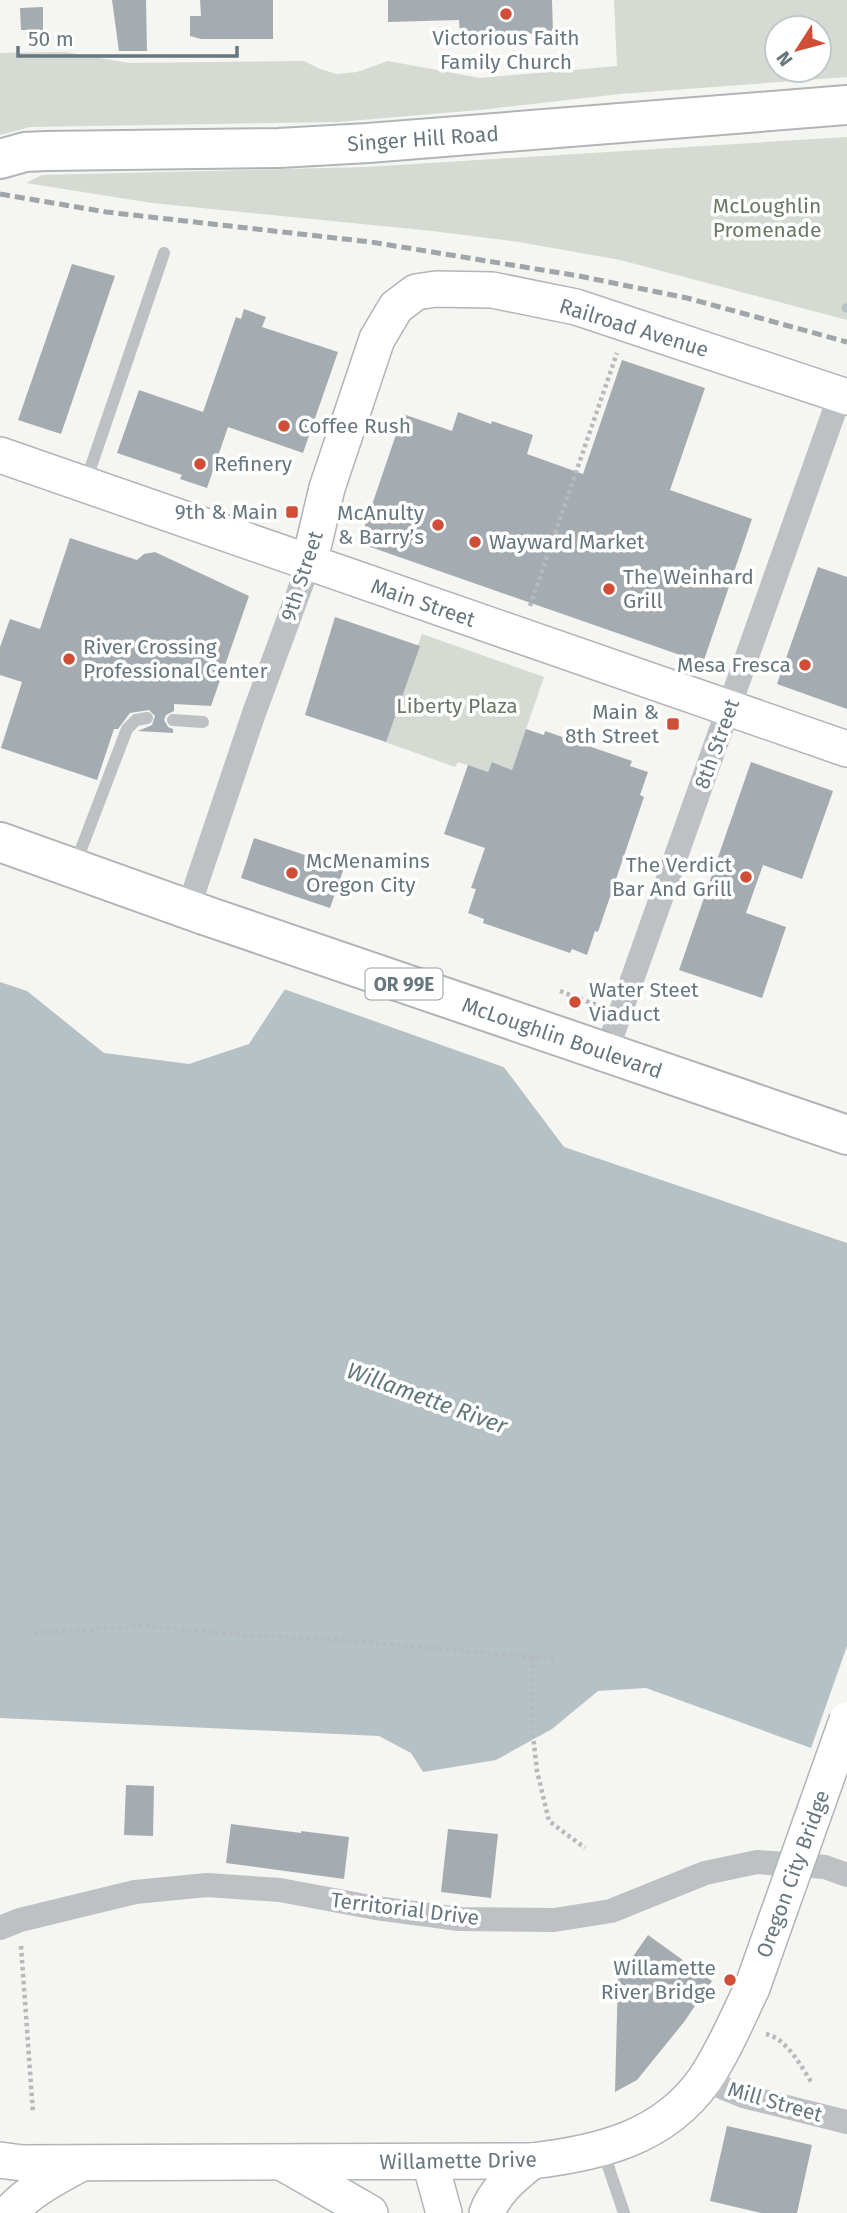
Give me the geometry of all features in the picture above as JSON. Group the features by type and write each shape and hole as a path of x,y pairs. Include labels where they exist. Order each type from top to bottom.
{"main road":[{"name":"Singer Hill Road","path":"0,159 25,152 46,151 279,148 419,140 847,105"},
{"name":"Railroad Avenue","path":"416,292 436,289 492,290 576,307 844,396"},
{"name":"9th Street","path":"309,564 327,488 377,339 396,307 416,292"},
{"name":"Main Street","path":"0,455 847,749"},
{"name":"McLoughlin Boulevard","path":"0,842 847,1135"},
{"name":"Oregon City Bridge","path":"752,1988 847,1720"},
{"name":"Willamette Drive","path":"0,2160 22,2163 532,2161 603,2150 639,2136 660,2124 685,2102 704,2080 720,2054 752,1988"},
{"path":"487,2213 496,2194 532,2161"},
{"path":"9,2213 31,2192 83,2162"},
{"path":"430,2162 444,2213"},
{"path":"284,2163 370,2213"}],"street":[{"name":"8th Street","path":"605,1052 844,396"},
{"name":"9th Street","path":"196,912 254,713 309,564"},
{"name":"Territorial Drive","path":"10,1924 135,1892 207,1885 280,1890 376,1908 459,1919 554,1920 611,1911 705,1873 757,1861 825,1867 847,1875"},
{"name":"Mill Street","path":"704,2080 743,2096 847,2122"}],"lane":[{"path":"85,485 164,253"},
{"path":"73,869 127,729 136,720 146,718"},
{"path":"173,720 203,722"},
{"path":"603,2150 624,2213"}],"path":[{"path":"520,637 627,323"},
{"path":"560,991 584,1000"},
{"path":"34,1633 144,1626 554,1659"},
{"path":"533,1657 532,1726 537,1772 549,1821 585,1848"},
{"path":"10,1924 33,2113"},
{"path":"763,2033 773,2036 794,2056 812,2083"}],"green space":[{"path":"614,0 847,0 847,77 833,78 833,14 763,14 763,83 620,94 338,122 30,127 0,135 0,53 65,52 129,63 304,61 337,74 357,72 388,61 480,78 617,66"},
{"name":"McLoughlin Promenade","path":"847,137 847,320 620,260 519,242 152,203 26,183 42,175 366,167"},
{"name":"Liberty Plaza","path":"422,634 544,677 512,770 492,762 488,772 458,762 455,767 385,742"}],"water":[{"name":"Willamette River","path":"0,982 27,991 104,1053 189,1064 249,1044 285,989 497,1058 564,1147 847,1243 847,1761 646,1688 598,1691 552,1729 496,1760 423,1772 411,1753 379,1736 0,1718"}],"pier":[{"path":"286,985 498,1054 509,1069 281,988"},
{"path":"847,1646 847,1765 810,1751"}],"building":[{"path":"112,0 146,0 147,51 119,51"},
{"path":"200,0 273,0 273,39 201,39 190,36 190,16 201,16"},
{"name":"Victorious Faith Family Church","path":"388,0 552,0 553,33 493,35 491,38 476,39 472,35 460,35 459,20 388,22"},
{"path":"43,7 43,30 21,30 20,8"},
{"path":"72,264 115,276 61,434 18,420"},
{"path":"244,309 266,317 262,327 338,352 303,453 228,427 207,488 180,479 182,475 117,453 139,390 203,412 236,317 241,319"},
{"path":"622,360 705,388 670,490 752,519 703,663 359,543 403,414 452,431 458,412 491,424 492,421 533,435 527,454 583,474"},
{"name":"River Crossing Professional Center","path":"70,538 137,560 144,554 155,552 249,596 211,706 174,704 174,711 166,715 164,720 168,727 173,729 173,733 138,731 152,725 155,716 149,710 130,713 118,729 114,729 97,780 1,748 22,682 0,675 0,647 10,619 40,629"},
{"path":"818,567 847,577 847,709 777,684"},
{"path":"335,617 420,646 386,742 305,715"},
{"path":"526,729 544,735 545,731 632,761 630,766 648,772 640,795 644,797 598,932 595,931 587,955 572,949 570,953 483,923 484,919 468,913 476,889 471,888 485,848 444,834 468,765 488,772 492,762 512,770"},
{"path":"751,762 833,791 802,879 763,865 746,913 786,927 762,998 679,970"},
{"name":"McMenamins Oregon City","path":"254,838 344,868 330,908 241,878"},
{"path":"126,1785 154,1786 153,1836 124,1835"},
{"path":"231,1824 349,1837 344,1879 226,1863"},
{"path":"448,1829 498,1834 491,1898 441,1892"},
{"path":"648,1935 712,1981 684,2022 637,2080 615,2092 618,1978"},
{"path":"727,2126 812,2145 797,2213 761,2213 710,2201"}],"railway":[{"path":"0,194 106,212 371,242 579,276 687,298 847,342"}],"place":[{"name":"Victorious Faith Family Church","path":"506,14"},
{"name":"Coffee Rush","path":"284,426"},
{"name":"Refinery","path":"200,464"},
{"name":"9th & Main","path":"292,512"},
{"name":"McAnulty & Barry’s","path":"438,525"},
{"name":"Wayward Market","path":"475,542"},
{"name":"The Weinhard Grill","path":"609,589"},
{"name":"River Crossing Professional Center","path":"69,659"},
{"name":"Mesa Fresca","path":"805,665"},
{"name":"Main & 8th Street","path":"673,724"},
{"name":"McMenamins Oregon City","path":"292,873"},
{"name":"The Verdict Bar And Grill","path":"746,877"},
{"name":"Water Steet Viaduct","path":"575,1002"},
{"name":"Willamette River Bridge","path":"730,1980"}]}
